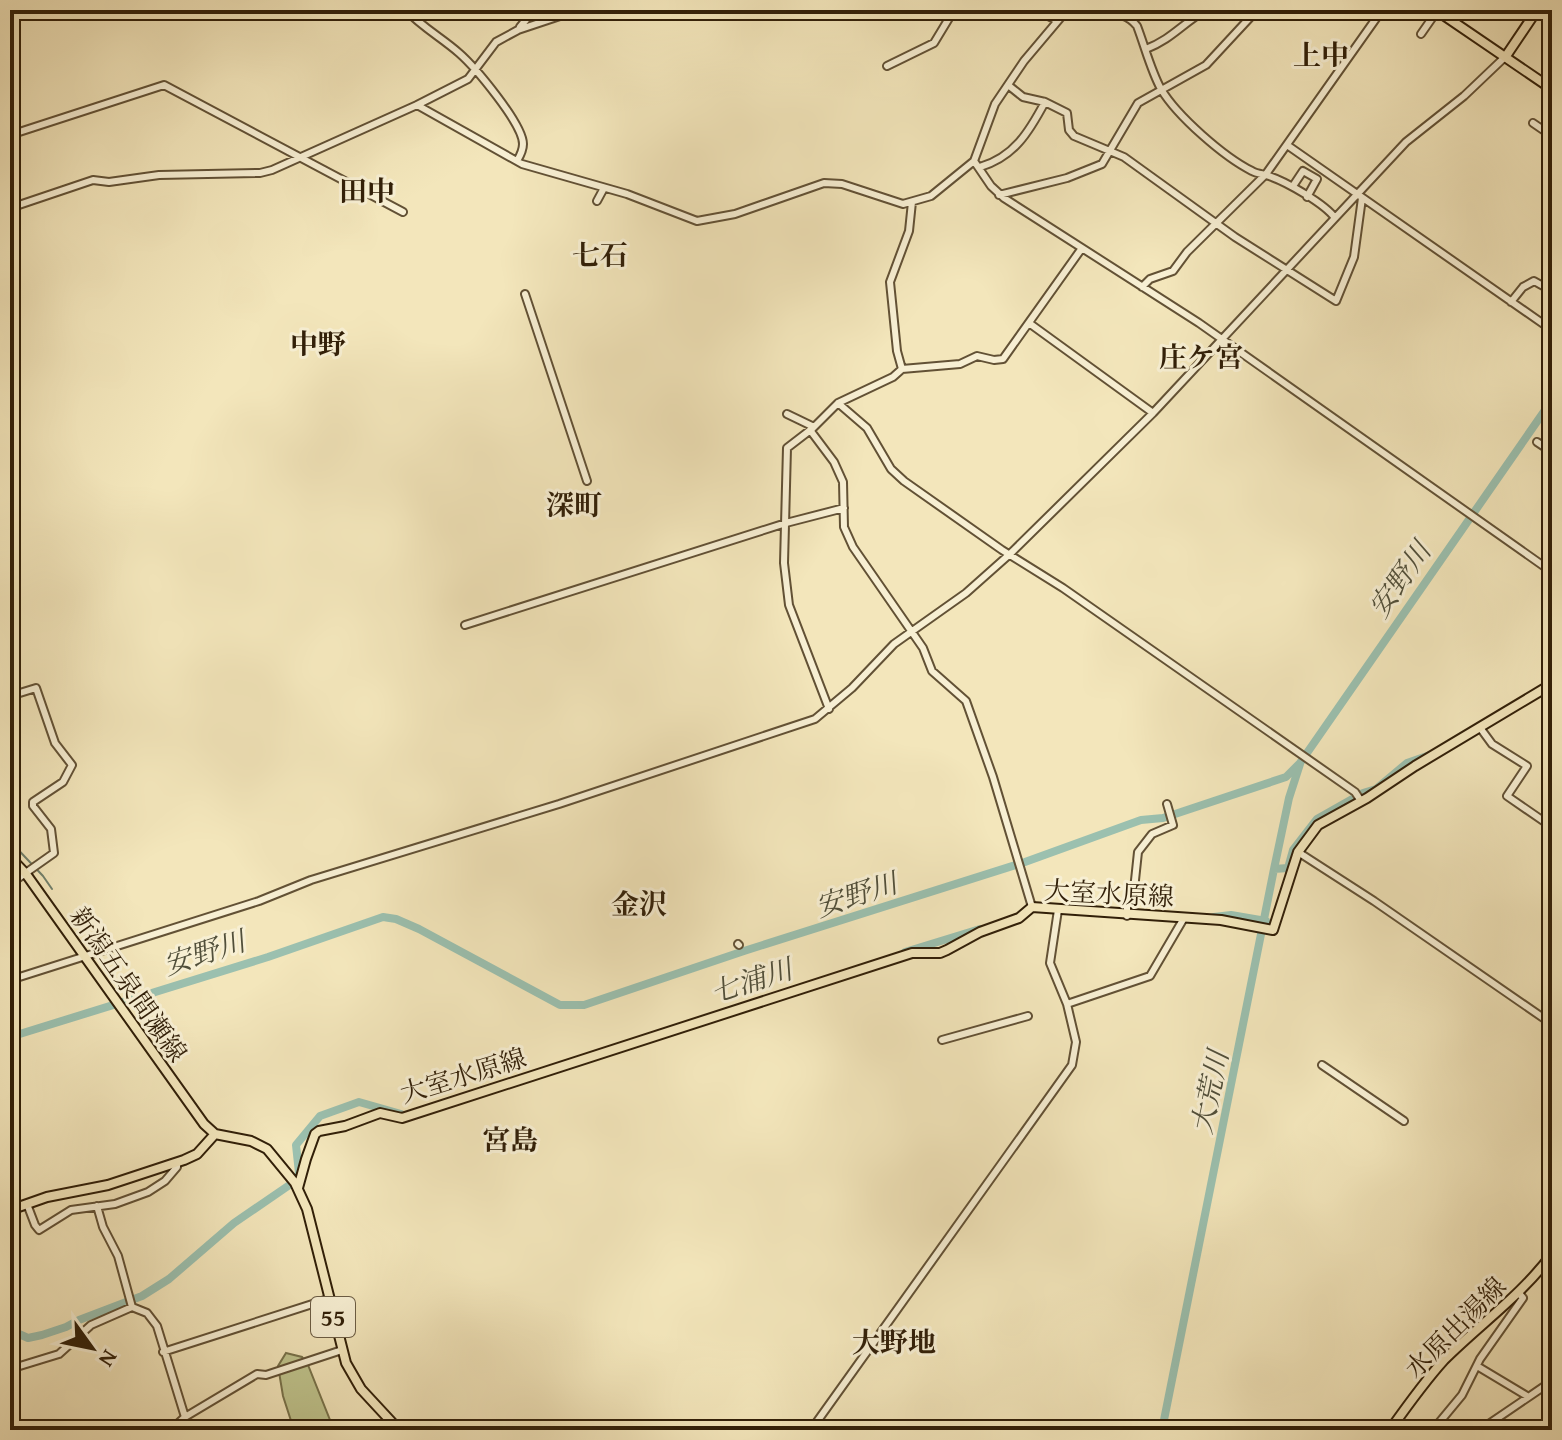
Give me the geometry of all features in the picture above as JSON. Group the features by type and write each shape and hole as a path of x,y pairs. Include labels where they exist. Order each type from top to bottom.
{"main road":[{"path":"1436,10 1552,89"},
{"path":"1506,56 1537,10"},
{"name":"大室水原線","path":"298,1188 315,1134 319,1131 345,1126 380,1113 402,1118 912,953 940,953 980,932 1019,918 1032,907 1127,916 1221,920 1273,930 1298,852 1318,825 1552,684"},
{"name":"新潟五泉間瀬線","path":"10,857 26,874 204,1124 215,1134"},
{"path":"10,1210 47,1197 96,1188 177,1163 197,1154 215,1134"},
{"name":"55","path":"215,1134 251,1141 267,1149 298,1188 307,1209 342,1350 361,1389 399,1430"},
{"name":"水原出湯線","path":"1390,1430 1444,1360 1518,1292 1552,1254"}],"street":[{"path":"406,10 457,51 513,119 524,146 517,161"},
{"path":"518,30 534,10"},
{"path":"10,208 93,180 109,182 175,174 260,173 301,158 468,79 496,42 518,30 578,10"},
{"path":"887,66 934,43 954,10"},
{"path":"1037,10 1056,20"},
{"path":"417,105 517,161 541,171 645,200 697,221 735,214 824,183 836,182 903,204 939,191 974,161 983,129 1008,85 1056,20 1067,10"},
{"path":"1081,10 1098,15 1120,13 1131,18 1137,26 1161,89 1205,140 1255,173 1266,174 1293,186 1326,206 1335,218"},
{"path":"1146,49 1165,41 1187,20 1206,10"},
{"path":"999,195 1067,178 1102,164 1138,103 1206,65 1257,10"},
{"path":"1142,287 1150,279 1173,271 1187,252 1266,174 1382,10"},
{"path":"1421,34 1436,10"},
{"path":"10,980 259,901 311,880 796,727 829,709 894,644 966,593 1011,553 1153,413 1335,218 1360,196 1406,142 1464,96 1506,56"},
{"path":"10,135 164,85 403,212"},
{"path":"1008,85 1023,97 1045,102 1067,113 1069,130 1074,136 1124,157 1218,224 1336,301 1354,257 1360,196"},
{"path":"980,167 1004,158 1035,121 1045,102"},
{"path":"1533,123 1549,134 1552,130"},
{"path":"1287,145 1552,330"},
{"path":"974,161 999,195 1222,339 1552,572"},
{"path":"1293,186 1303,171 1317,179 1307,197"},
{"path":"597,201 604,188"},
{"path":"902,369 897,351 890,282 909,231 912,202"},
{"path":"829,709 789,605 784,563 787,448 838,403 893,377 902,369 960,364 977,356 1000,361 1082,248"},
{"path":"1511,302 1523,287 1534,281 1552,291"},
{"path":"525,294 587,481"},
{"path":"1029,323 1153,413"},
{"path":"838,403 867,428 896,475 1002,550 1011,553 1032,571 1063,588 1359,798"},
{"path":"787,414 812,428 839,472 845,494 846,534 923,648 932,671 966,701 993,777 1032,907"},
{"path":"1552,434 1549,438 1552,442"},
{"path":"1537,442 1552,452"},
{"path":"465,625 786,523 844,508"},
{"path":"10,696 36,688 55,743 72,765 63,782 33,802 51,829 55,850 10,884"},
{"path":"1481,729 1492,744 1527,766 1507,796 1552,827"},
{"path":"1127,916 1127,906 1133,899 1138,852 1152,834 1173,825 1168,806"},
{"path":"1298,852 1552,1024"},
{"path":"811,1430 1068,1073 1077,1048 1067,1004 1050,963 1058,910"},
{"path":"1067,1004 1150,976 1184,918"},
{"path":"942,1040 1028,1016"},
{"path":"1322,1065 1404,1121"},
{"path":"27,1204 39,1230 71,1210 130,1200 148,1192 165,1181 177,1163"},
{"path":"97,1206 103,1227 118,1256 131,1304 153,1318 185,1417"},
{"path":"1433,1430 1462,1395 1477,1366 1523,1298 1518,1292"},
{"path":"163,1352 328,1299"},
{"path":"10,1369 59,1354 91,1325 131,1304"},
{"path":"171,1430 185,1417 257,1374 266,1375 342,1350"},
{"path":"1477,1366 1527,1396"},
{"path":"1480,1430 1552,1381"}],"green space":[{"path":"286,1353 302,1357 308,1365 334,1430 294,1430 283,1396 278,1366"}],"waterway":[{"name":"安野川","path":"10,1037 268,957 383,917 419,929 560,1005 584,1005 1025,862 1141,820 1163,818 1286,777 1300,763 1552,400"},
{"path":"1274,869 1288,868 1293,850 1317,819 1376,789 1407,763 1430,755"},
{"name":"大荒川","path":"1162,1430 1274,869 1289,798 1300,764"},
{"path":"10,841 52,889"},
{"name":"七浦川","path":"1214,917 1231,915 1266,921"},
{"name":"七浦川","path":"905,952 980,929"},
{"name":"七浦川","path":"299,1173 296,1145 320,1116 359,1102 401,1114"},
{"name":"七浦川","path":"10,1330 28,1338 42,1335 142,1296 169,1279 234,1223 288,1186"},
{"path":"1483,1424 1511,1405"}],"district":[{"name":"上中","path":"1321,54"},
{"name":"田中","path":"367,190"},
{"name":"七石","path":"600,254"},
{"name":"中野","path":"318,343"},
{"name":"庄ケ宮","path":"1201,356"},
{"name":"深町","path":"574,504"},
{"name":"金沢","path":"639,903"},
{"name":"宮島","path":"510,1139"},
{"name":"大野地","path":"894,1341"}]}
